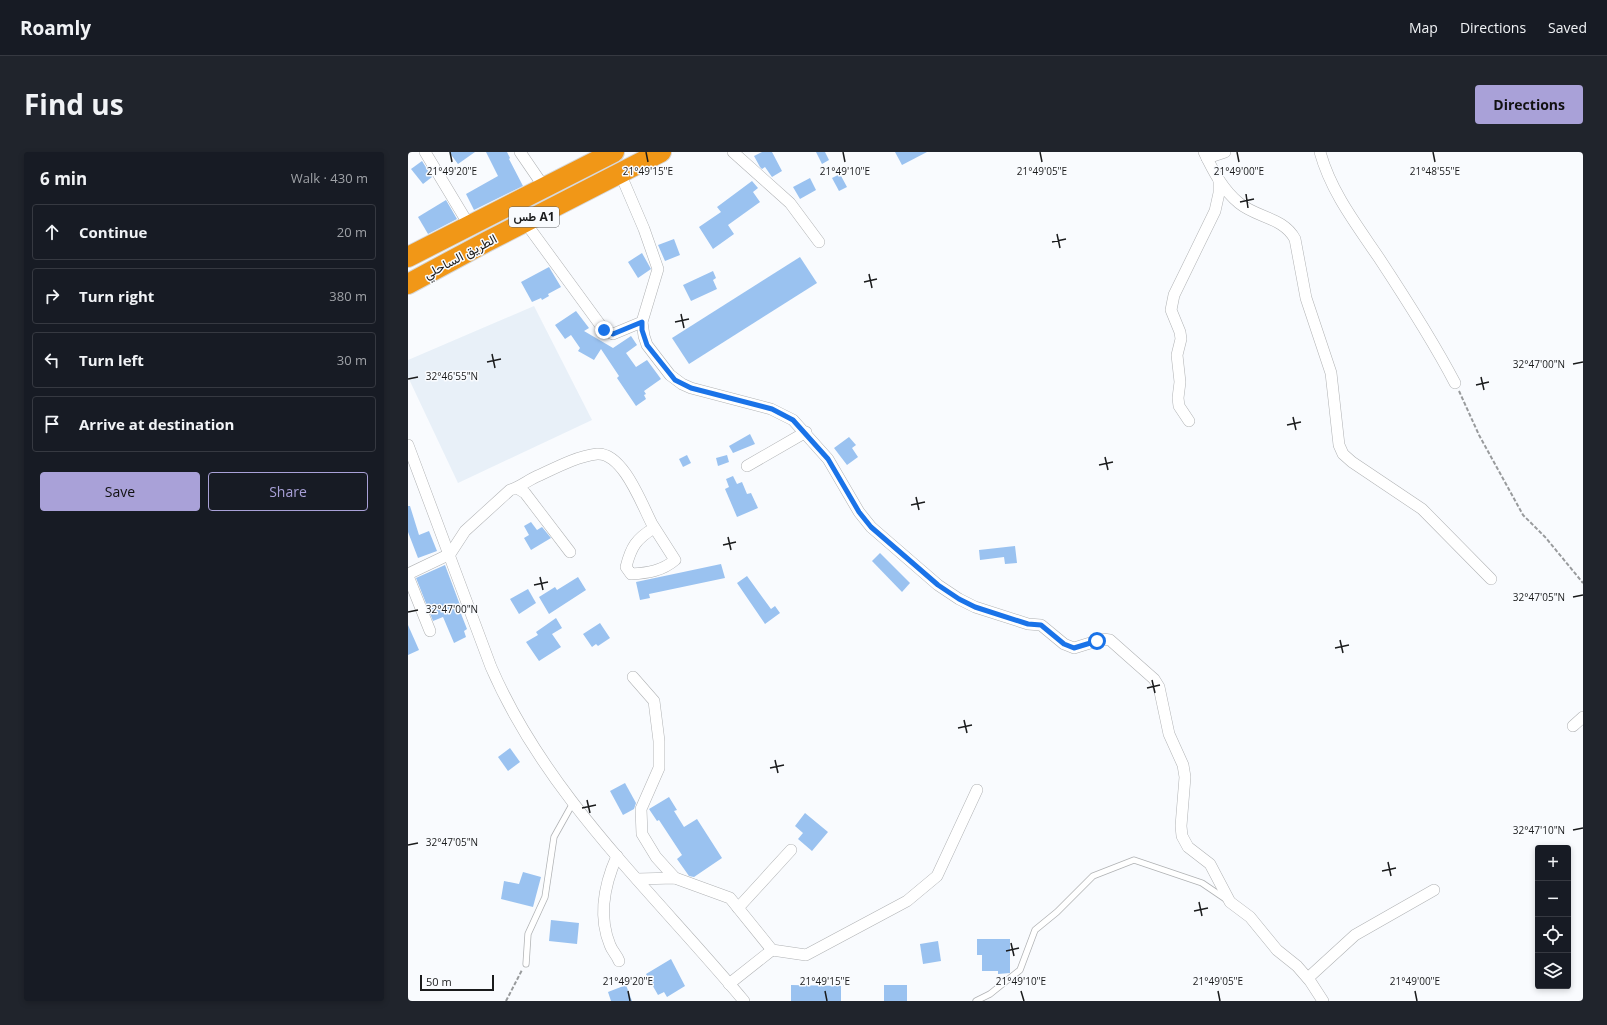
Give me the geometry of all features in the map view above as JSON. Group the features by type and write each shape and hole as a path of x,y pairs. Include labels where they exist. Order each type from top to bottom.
{"highway":[{"name":"الطريق الساحلي","path":"408,257 614,152"},
{"name":"الطريق الساحلي","path":"408,284 661,152"}],"street":[{"path":"425,152 469,225"},
{"path":"520,152 544,187"},
{"path":"733,152 790,203 819,242"},
{"path":"1225,152 1205,155 1219,181 1239,204 1282,224 1290,231 1295,239 1306,298 1331,373 1338,438 1343,454 1352,462 1422,509 1491,579"},
{"path":"1320,152 1328,175 1349,214 1434,342 1455,383"},
{"path":"620,174 644,229 658,269 642,322 642,330 647,345 675,380 691,388 783,414 793,420 806,432 828,459 859,512 871,527 938,585 959,599 975,607 1028,624 1041,625 1064,644 1074,648 1103,639 1110,640 1154,679 1159,687 1169,734 1183,765 1185,777 1181,826 1182,836 1188,847 1210,864 1230,902 1250,917 1276,950 1297,966 1308,978 1323,1001"},
{"path":"1189,420 1179,406 1178,398 1180,382 1177,365 1180,339 1171,306 1174,295 1215,212 1219,193 1219,181"},
{"path":"525,222 604,330 613,334 642,322"},
{"path":"747,466 806,432"},
{"path":"408,445 498,684 539,757 617,856 744,1001"},
{"path":"430,631 408,575 450,554 465,531 510,490 517,488 537,475 575,460 599,454 615,462 626,473 652,524 675,560 667,567 648,573 631,574 626,567 629,553 640,536 654,528 652,524"},
{"path":"517,488 525,493 570,552"},
{"path":"632,677 654,701 659,741 659,768 641,808 642,834 656,857 675,878"},
{"path":"1573,726 1583,718"},
{"path":"637,879 675,878 730,898 772,950 806,955 907,901 937,876 977,790"},
{"path":"738,908 791,850"},
{"path":"617,856 609,874 604,902 604,924 610,946 619,962"},
{"path":"1308,978 1355,935 1434,890"},
{"path":"729,984 772,950"}],"lane":[{"path":"526,964 528,934 545,897 554,837 574,803"},
{"path":"976,1001 990,994 1020,970 1035,930 1057,912 1093,876 1134,860 1202,883 1230,902"}],"path":[{"path":"1455,383 1479,435 1523,516 1546,538 1583,583"},
{"path":"506,1001 526,964"}],"shaded area":[{"path":"534,306 592,420 458,483 408,377 408,360"}],"building":[{"path":"449,152 475,152 458,164"},
{"path":"486,152 507,152 523,186 474,210 466,194 498,176"},
{"path":"762,152 772,152 782,171 772,177 765,167 762,169 754,156"},
{"path":"816,152 825,152 829,160 822,164"},
{"path":"895,152 927,152 902,165"},
{"path":"422,161 432,177 423,184 411,169"},
{"path":"840,174 847,187 839,191 832,178"},
{"path":"810,178 816,190 800,199 793,187"},
{"path":"752,181 758,188 753,192 760,202 728,225 734,234 713,249 699,227 721,212 717,207"},
{"path":"446,200 457,219 428,234 418,217"},
{"path":"674,239 680,255 665,261 658,245"},
{"path":"642,253 651,269 638,278 628,262"},
{"path":"800,257 817,283 689,364 672,338"},
{"path":"549,267 561,287 548,294 549,296 542,300 541,298 532,302 521,282"},
{"path":"713,271 716,278 713,280 717,289 691,301 683,285"},
{"path":"576,311 589,328 584,331 613,348 631,336 637,345 626,353 636,367 647,360 661,379 644,391 646,394 644,395 646,399 636,406 617,378 619,376 601,349 594,360 578,351 580,348 571,335 565,339 555,325"},
{"path":"750,434 755,444 733,453 729,446"},
{"path":"849,437 856,445 852,448 858,457 847,465 834,448"},
{"path":"687,455 691,463 683,467 679,459"},
{"path":"727,455 729,462 718,466 716,458"},
{"path":"733,476 737,484 742,482 747,494 751,493 758,508 737,517 725,489 729,487 726,479"},
{"path":"408,506 410,506 419,535 429,531 437,551 418,558 408,532"},
{"path":"531,522 537,530 542,527 551,538 531,550 524,538 529,535 524,526"},
{"path":"1015,546 1017,563 1005,564 1004,557 980,560 979,550"},
{"path":"880,553 910,583 902,592 872,561"},
{"path":"721,564 725,578 649,594 650,598 640,600 636,582"},
{"path":"445,565 467,629 464,631 466,637 454,643 443,617 433,621 416,578"},
{"path":"747,576 771,609 775,606 780,613 765,624 737,583"},
{"path":"578,577 586,590 549,614 539,597 555,587 557,590"},
{"path":"528,589 536,603 519,614 510,599"},
{"path":"556,618 562,628 552,634 561,647 539,661 526,642 538,635 536,632"},
{"path":"600,623 610,638 598,646 596,644 592,647 583,634"},
{"path":"408,625 419,650 408,655"},
{"path":"510,748 520,762 508,771 498,757"},
{"path":"625,783 636,803 634,809 623,815 610,791"},
{"path":"669,797 677,810 674,811 684,827 697,819 722,858 694,877 689,876 677,859 682,855 659,820 657,821 649,809"},
{"path":"805,813 828,832 812,851 798,839 803,833 795,826"},
{"path":"523,872 541,877 533,907 501,899 504,881 519,884"},
{"path":"551,920 579,923 577,944 549,941"},
{"path":"977,939 1010,939 1010,973 998,974 998,971 982,971 982,955 977,955"},
{"path":"938,941 941,961 923,964 920,944"},
{"path":"671,959 685,986 667,997 664,992 658,995 646,974"},
{"path":"626,985 632,1001 611,1001 608,992"},
{"path":"791,985 841,986 841,1001 791,1001"},
{"path":"884,985 907,985 907,1001 884,1001"}],"route":[{"path":"604,330 613,334 642,322 642,330 647,345 675,380 691,388 772,409 793,420 806,432 828,459 839,475 859,512 871,527 938,585 959,599 991,613 1028,624 1041,625 1064,644 1074,648 1097,641"}]}
